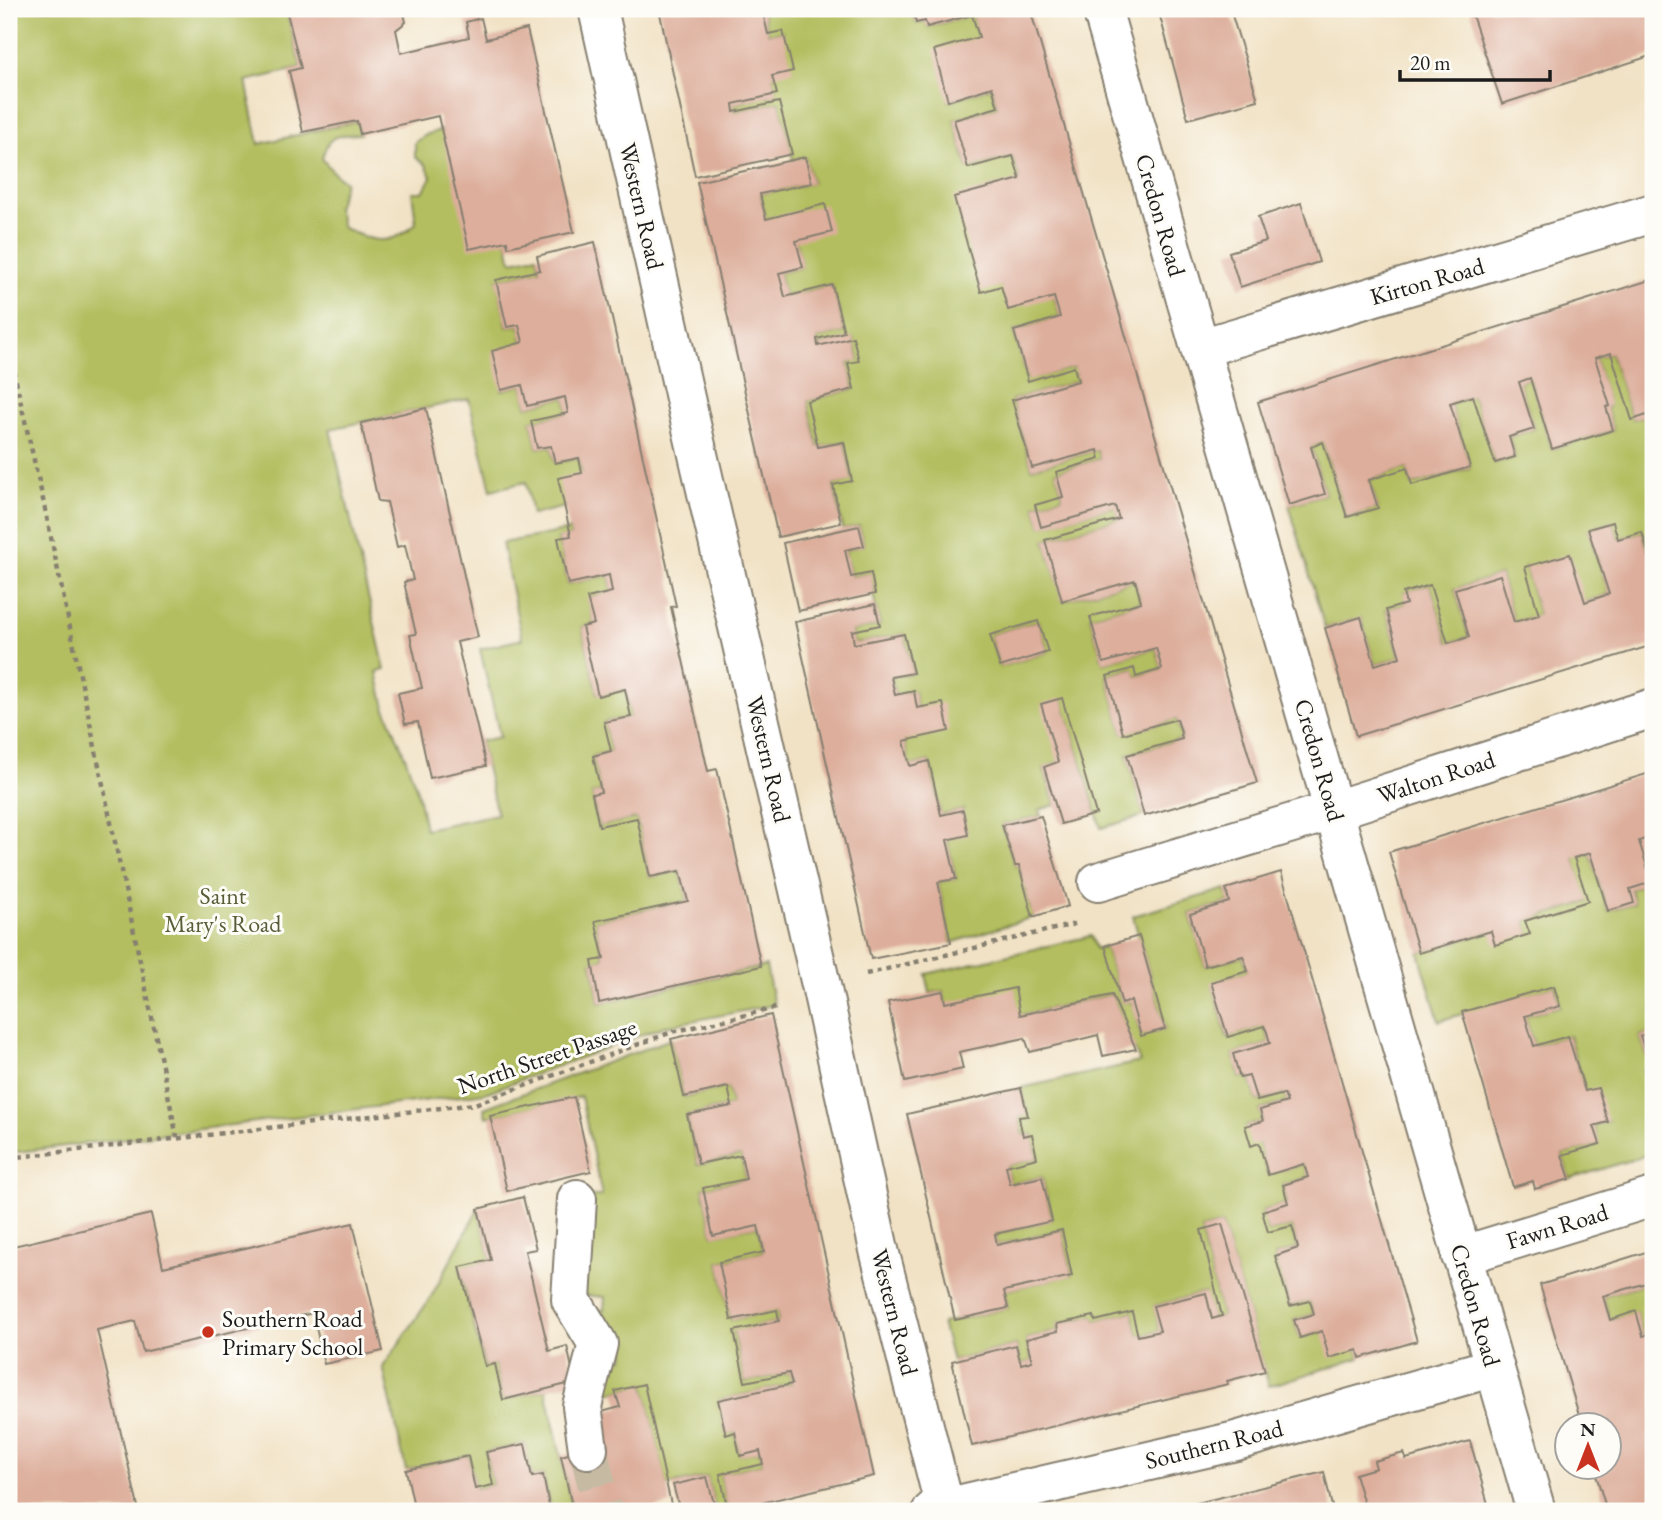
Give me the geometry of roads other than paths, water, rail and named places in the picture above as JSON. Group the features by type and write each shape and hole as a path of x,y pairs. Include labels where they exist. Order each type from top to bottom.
{"street":[{"name":"Western Road","path":"598,9 939,1510"},
{"name":"Credon Road","path":"1102,9 1536,1511"},
{"name":"Kirton Road","path":"1200,348 1653,213"},
{"name":"Walton Road","path":"1098,882 1335,810 1653,708"},
{"name":"Fawn Road","path":"1461,1256 1653,1197"},
{"path":"577,1199 571,1300 598,1344 582,1406 588,1449"},
{"name":"Southern Road","path":"939,1510 1236,1441 1494,1367"}],"tunnel":[{"path":"588,1449 603,1511"}],"place":[{"name":"Southern Road Primary School","path":"208,1332"}],"park label":[{"name":"Saint Mary's Road","path":"223,909"}]}
